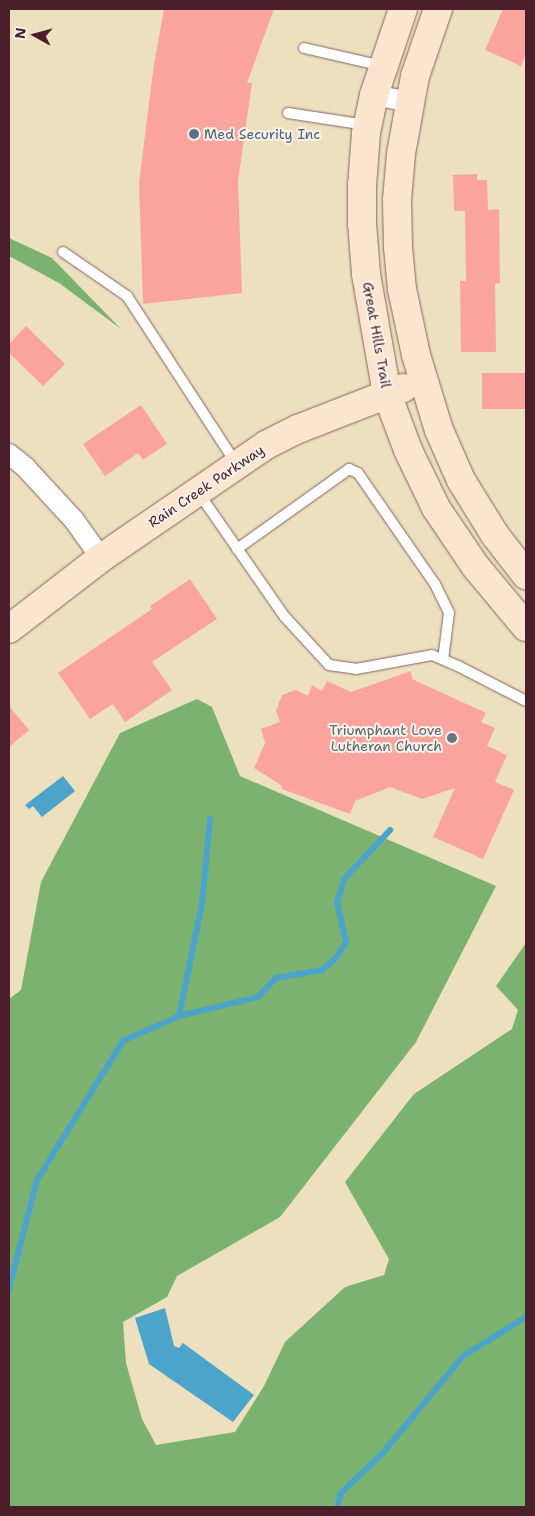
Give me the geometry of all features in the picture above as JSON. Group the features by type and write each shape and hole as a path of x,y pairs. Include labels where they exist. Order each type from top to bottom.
{"street":[{"name":"Great Hills Trail","path":"403,9 374,95 368,125 362,186 362,223 373,318 388,394 408,450 436,508 476,567 526,627"},
{"path":"438,9 427,38 409,102 397,200 398,247 402,289 423,380 439,430 461,480 495,535 526,575"},
{"path":"374,95 409,102"},
{"name":"Rain Creek Parkway","path":"9,628 101,558 266,445 298,429 423,380"},
{"path":"9,454 26,468 74,520 101,558"}],"lane":[{"path":"304,48 383,66"},
{"path":"288,114 368,125"},
{"path":"63,252 127,296 237,464"},
{"path":"237,549 349,468 358,473 435,584 449,613 443,660"},
{"path":"197,491 285,617 329,665 356,669 432,655 526,701"}],"green space":[{"path":"9,238 52,258 121,329 59,283 9,256"},
{"path":"197,699 212,707 240,776 496,886 416,1042 280,1217 177,1276 167,1297 123,1322 126,1363 142,1419 156,1445 235,1432 264,1386 285,1342 345,1287 384,1275 389,1259 345,1182 414,1094 512,1029 518,1010 496,986 526,943 526,1507 9,1507 9,999 21,990 41,882 120,733"}],"water":[{"path":"63,776 75,791 42,817 33,806 29,809 25,805"},
{"path":"165,1308 174,1346 179,1348 183,1343 254,1395 233,1422 149,1364 135,1318"}],"building":[{"path":"164,9 274,9 247,83 252,83 238,181 242,293 143,304 139,183 154,64"},
{"path":"503,9 526,9 526,54 521,66 485,50"},
{"path":"477,174 477,180 487,180 488,210 499,209 500,283 495,284 496,352 461,352 460,281 466,281 465,211 454,211 453,175"},
{"path":"26,326 65,364 43,386 9,353 9,344"},
{"path":"482,373 526,373 526,409 482,409"},
{"path":"141,405 167,444 143,460 138,453 105,476 83,444"},
{"path":"190,579 217,619 152,662 172,690 125,722 113,704 90,719 58,673 152,609 150,606"},
{"path":"411,671 412,679 486,713 481,722 495,728 487,746 507,755 495,782 514,790 483,859 433,837 455,788 422,799 390,787 355,801 350,814 282,789 281,785 254,768 265,743 261,729 280,722 276,711 282,695 296,690 308,696 312,685 322,691 327,681 351,692"},
{"path":"9,706 29,730 9,747"}],"waterway":[{"path":"179,1016 202,904 210,819"},
{"path":"9,1289 37,1180 123,1041 179,1016 258,997 276,978 322,970 336,958 346,942 337,902 345,878 390,830"},
{"path":"337,1507 341,1493 382,1454 463,1356 526,1317"}],"place":[{"name":"Med Security Inc","path":"194,134"},
{"name":"Triumphant Love Lutheran Church","path":"452,738"}]}
